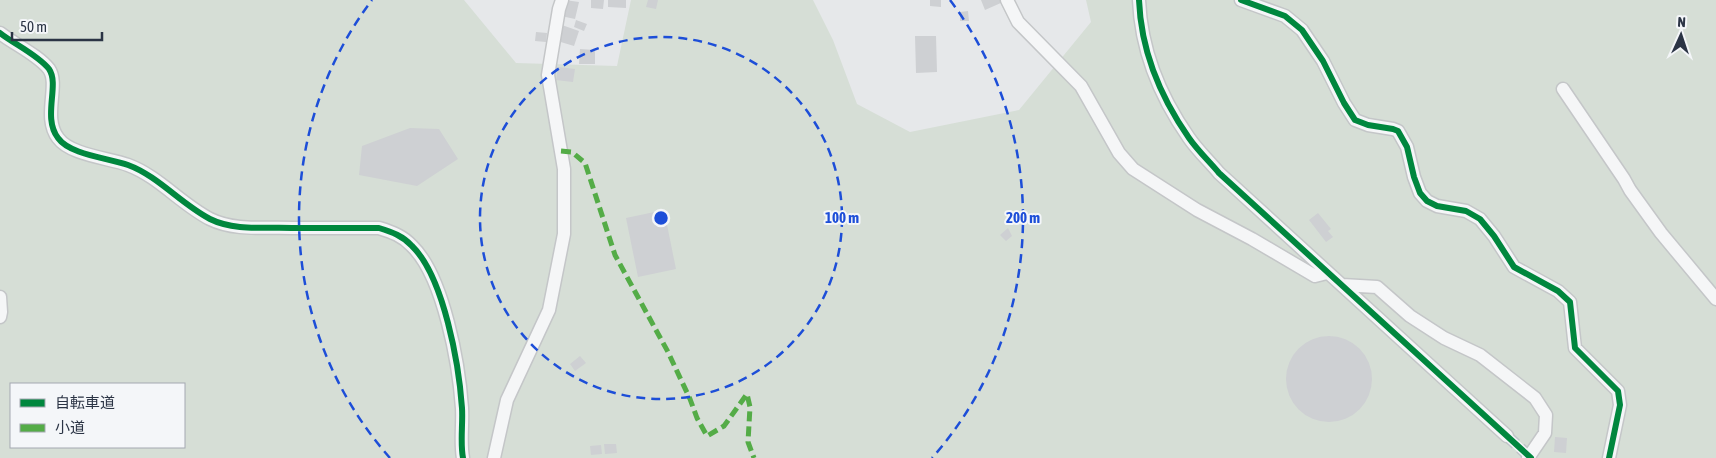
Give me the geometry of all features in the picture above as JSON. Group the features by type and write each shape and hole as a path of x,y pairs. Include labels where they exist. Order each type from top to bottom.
{"street":[{"path":"494,458 506,400 549,310 564,234 564,169 548,75 558,9 562,0"},
{"path":"1007,0 1018,22 1081,86 1119,153 1133,169 1197,210 1252,239 1315,276 1327,273"},
{"path":"1139,0 1140,19 1147,55 1166,100 1190,140 1220,173 1327,273 1507,436"},
{"path":"1241,0 1286,16 1302,30 1323,61 1344,103 1355,120 1368,125 1394,128 1398,131 1407,147 1420,194 1427,201 1437,206 1466,211 1480,220 1494,236 1514,268 1558,291 1570,302 1575,348 1618,391 1620,405 1609,458"},
{"path":"0,33 50,70 52,79 50,120 53,131 59,140 72,149 128,165 146,175 209,219 222,224 248,227 379,228 396,234 412,246 427,265 452,334 462,408 463,458"},
{"path":"1564,89 1635,197 1716,299"},
{"path":"1342,285 1377,287 1410,316 1444,338 1480,354 1535,398 1546,414 1545,433 1528,458"},
{"path":"0,297 0,317"}],"shaded area":[{"path":"0,0 464,0 516,63 617,66 631,0 813,0 833,40 857,104 910,132 1019,110 1091,22 1086,0 1716,0 1716,458 0,458"}],"building":[{"path":"565,0 579,2 575,19 561,16"},
{"path":"591,0 604,0 603,9 591,8"},
{"path":"608,0 626,0 626,8 608,7"},
{"path":"648,0 658,0 656,9 646,7"},
{"path":"930,0 941,0 941,7 930,6"},
{"path":"981,0 1002,0 1003,2 985,10"},
{"path":"968,11 969,21 960,21 960,12"},
{"path":"576,20 587,24 584,31 574,27"},
{"path":"559,24 579,31 574,46 554,40"},
{"path":"536,32 547,33 546,42 535,41"},
{"path":"915,36 936,36 937,72 916,73"},
{"path":"580,49 595,50 595,64 579,64"},
{"path":"558,67 575,69 573,82 556,80"},
{"path":"410,128 439,129 458,159 417,186 359,175 362,146"},
{"path":"664,210 676,269 638,277 626,218"},
{"path":"1318,213 1331,229 1328,231 1333,237 1326,242 1309,220"},
{"path":"1008,228 1012,236 1006,241 1000,235"},
{"path":"1329,336 1345,340 1359,349 1368,363 1372,379 1368,395 1359,409 1345,418 1329,422 1313,418 1299,409 1290,395 1286,379 1290,363 1299,349 1313,340"},
{"path":"580,356 586,363 575,371 570,364"},
{"path":"1555,437 1567,438 1566,453 1554,452"},
{"path":"604,444 616,444 617,453 605,454"},
{"path":"601,445 602,454 591,455 590,446"}],"tunnel":[{"path":"1507,436 1531,458"}],"marked path":[{"path":"561,151 572,152 585,163 615,255 668,352 707,436 724,426 747,394 750,407 748,442 754,458"}],"cycle path":[{"path":"1139,0 1144,37 1154,73 1179,123 1196,147 1219,173 1531,458"},
{"path":"1241,0 1285,16 1302,30 1323,61 1344,103 1355,120 1368,125 1398,131 1407,147 1420,193 1427,201 1437,206 1466,211 1480,219 1494,236 1514,267 1558,291 1570,302 1575,348 1618,391 1620,405 1609,458"},
{"path":"0,33 32,54 49,69 53,84 51,111 53,130 58,138 71,148 139,170 199,213 219,223 250,228 379,228 397,235 409,243 423,260 433,278 448,322 462,408 463,458"}]}
